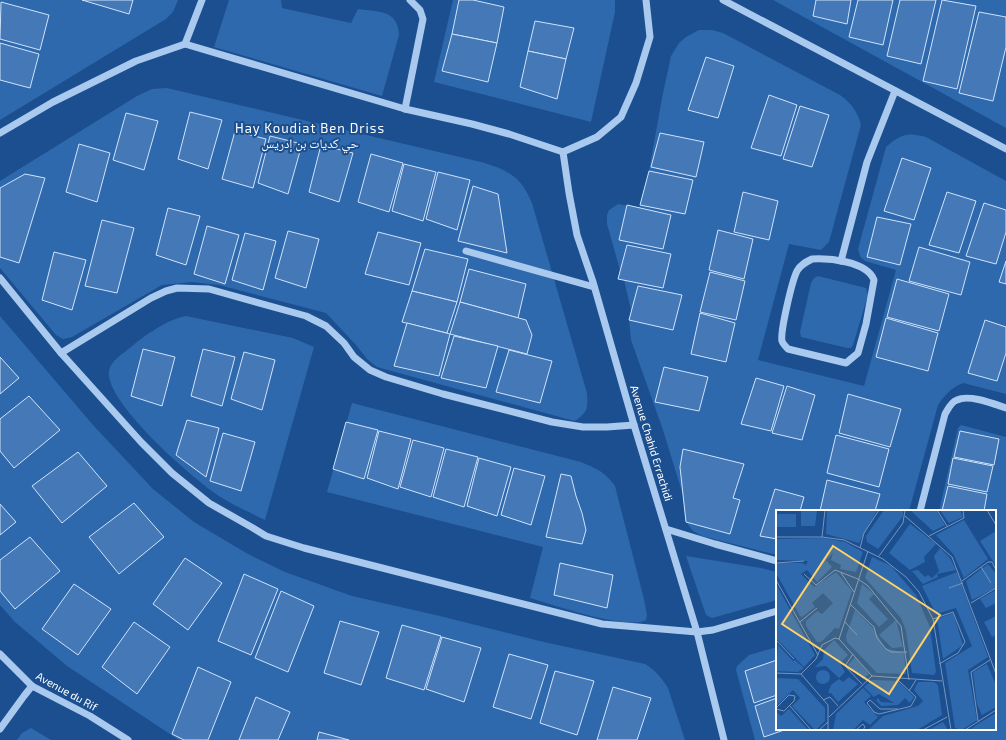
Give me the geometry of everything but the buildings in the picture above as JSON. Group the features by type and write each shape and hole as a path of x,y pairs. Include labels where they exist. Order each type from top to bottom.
{"street":[{"path":"185,44 202,0"},
{"path":"405,110 423,19 420,10 410,0"},
{"path":"0,133 53,102 136,61 185,44 405,110 472,124 509,134 563,152 597,137 621,117 636,83 650,37 646,0"},
{"path":"723,0 1006,149"},
{"path":"841,261 867,162 895,91"},
{"name":"Avenue Chahid Errachidi","path":"563,152 577,235 594,287 697,632 724,740"},
{"path":"466,251 594,287"},
{"path":"812,259 841,261 864,269 872,276 874,280 864,332 858,353 846,363 788,349 782,342 782,332 797,270 812,259"},
{"path":"0,278 61,353 141,442 172,473 209,503 266,536 304,548 602,624 697,632 713,630 776,611"},
{"path":"61,353 151,298 166,291 177,288 209,290 306,316 326,326 344,343 354,357 370,370 386,377 443,394 552,422 591,427 634,425"},
{"path":"920,510 945,414 950,405 957,399 970,398 1006,408"},
{"path":"666,529 776,561"},
{"name":"Avenue du Rif","path":"0,654 32,686 90,716 128,740"},
{"path":"0,729 32,686"}],"shaded area":[{"path":"0,0 178,0 173,12 166,19 0,120"},
{"path":"229,0 281,0 282,8 351,23 358,9 386,13 391,16 395,20 398,27 399,35 382,96 214,47"},
{"path":"453,0 615,0 615,12 591,122 434,82"},
{"path":"773,0 1006,0 1006,128"},
{"path":"699,30 712,30 723,33 840,95 854,108 861,125 829,242 821,250 789,244 758,360 864,386 896,270 865,261 860,256 858,249 886,147 896,139 904,135 926,137 1006,181 1006,394 963,383 952,389 943,398 938,405 909,510 776,510 776,555 702,536 693,531 686,522 683,495 663,430 631,340 629,320 631,310 624,280 618,279 620,270 607,224 607,215 609,210 618,204 639,208 649,171 671,56 679,43 686,37"},
{"path":"167,88 481,162 499,168 512,175 523,186 532,203 587,393 587,406 585,412 575,421 377,367 367,359 326,313 219,285 192,282 162,285 72,337 63,339 56,335 0,268 0,181 137,96 152,89"},
{"path":"818,276 866,288 868,295 851,348 801,337 800,332 811,283 814,278"},
{"path":"0,316 93,425 153,489 194,522 248,554 285,572 352,596 544,642 645,664 658,674 668,688 685,740 179,740 67,666 15,622 0,605"},
{"path":"186,316 293,338 314,347 265,520 222,498 193,476 136,421 121,402 111,385 109,371 110,367 118,358 157,328 172,320"},
{"path":"352,403 581,462 604,474 615,486 644,599 647,615 646,620 637,622 623,622 607,619 530,598 543,547 327,492"},
{"path":"961,425 1006,437 1006,740 755,740 736,670 737,666 749,655 776,647 776,730 996,730 996,510 939,510 958,428"},
{"path":"686,556 776,572 776,600 712,618 706,615"},
{"path":"31,728 51,740 17,740 22,733"}],"district":[{"name":"Hay Koudiat Ben Driss حي كديات بن إدريس","path":"310,136"}]}
